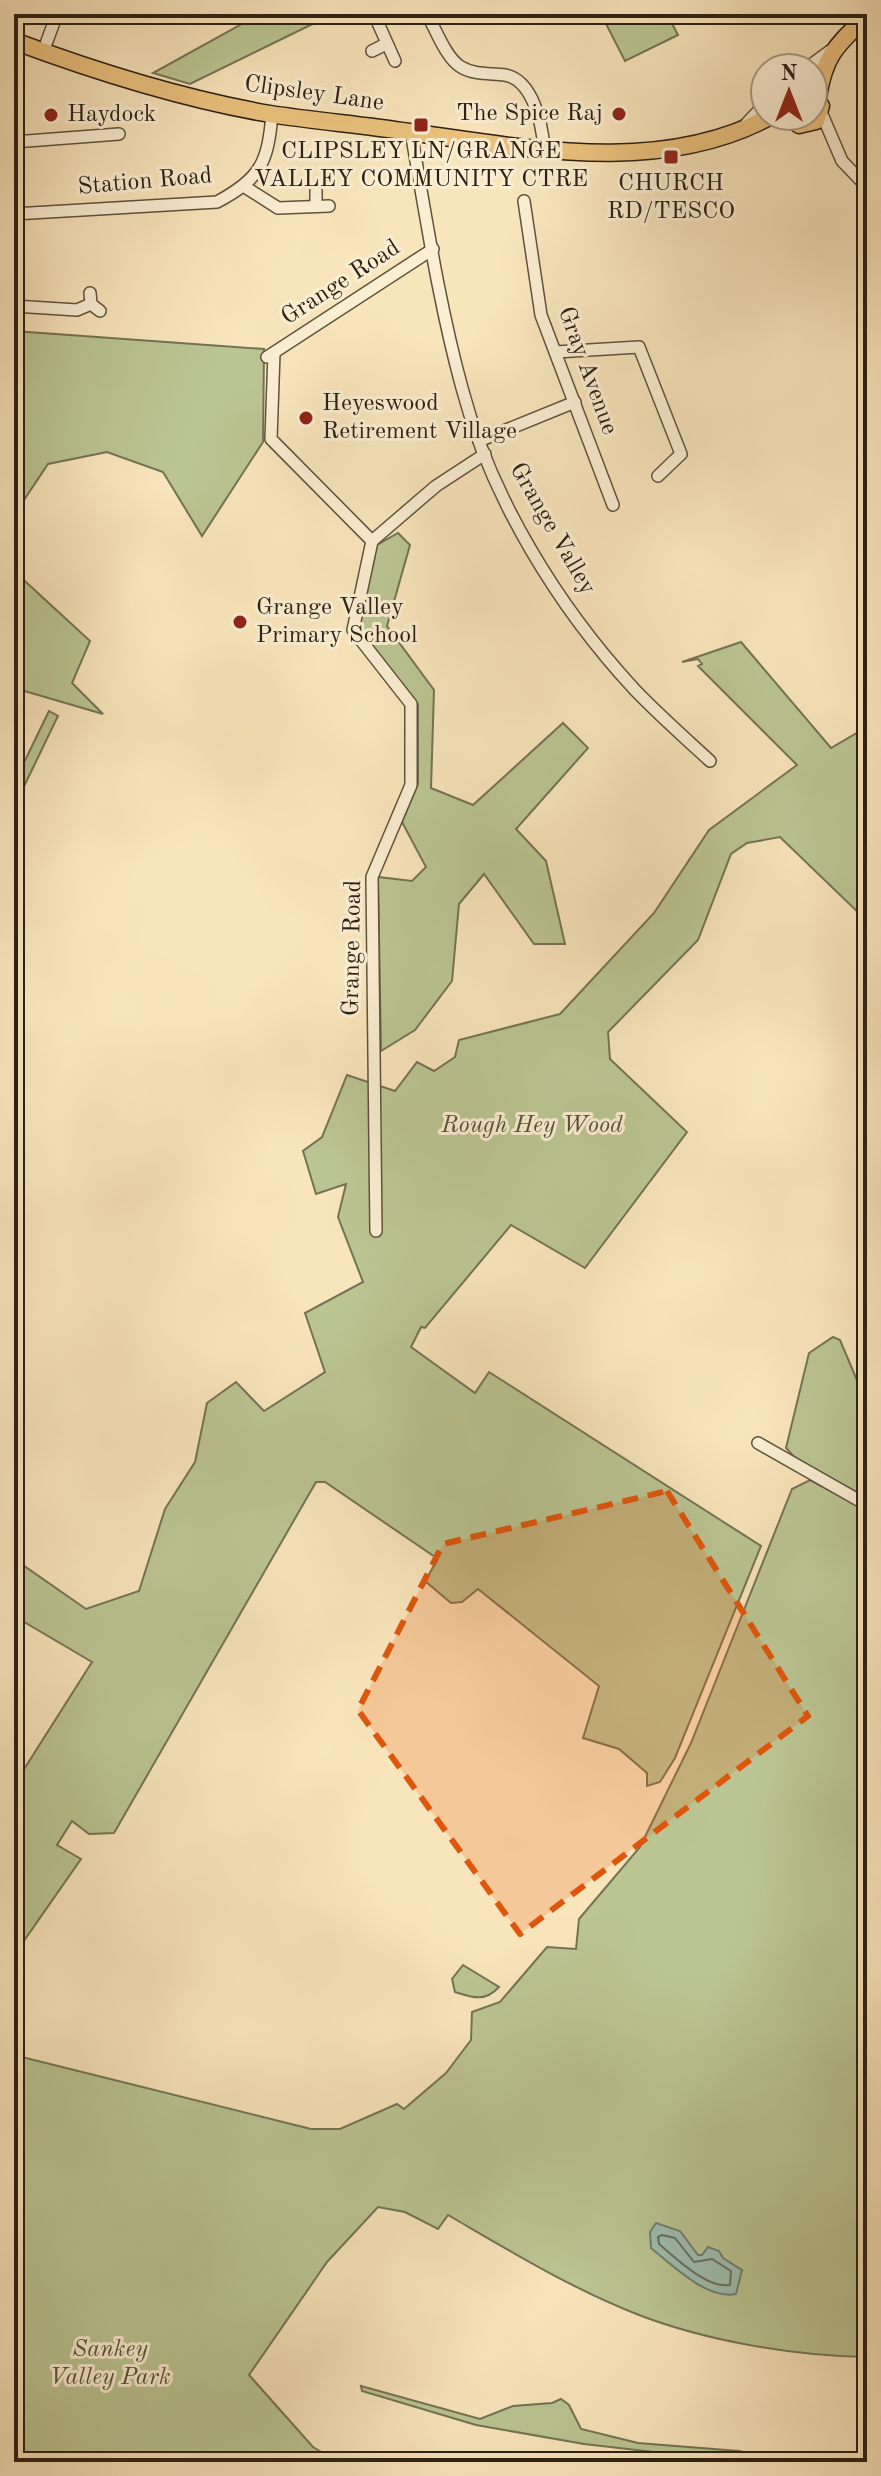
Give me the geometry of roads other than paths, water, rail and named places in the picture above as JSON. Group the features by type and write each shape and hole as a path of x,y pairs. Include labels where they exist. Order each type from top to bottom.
{"main road":[{"path":"829,52 867,16"},
{"name":"Clipsley Lane","path":"14,41 176,93 272,114 544,148 669,150 710,142 746,129"}],"street":[{"path":"43,52 57,14"},
{"path":"374,14 395,61"},
{"path":"427,14 454,62 463,69 509,76 522,82 541,124 544,148"},
{"path":"372,51 386,44"},
{"name":"Station Road","path":"14,214 217,202 245,187 263,165 272,114"},
{"path":"746,129 749,125"},
{"name":"Grange Valley","path":"411,132 462,389 479,441 513,516 588,634 636,690 710,761"},
{"path":"814,132 832,143"},
{"path":"828,132 842,161 867,187"},
{"path":"14,142 119,134"},
{"path":"245,187 278,208 329,206"},
{"path":"316,191 316,206"},
{"name":"Gray Avenue","path":"524,201 541,315 613,505"},
{"name":"Grange Road","path":"376,1231 372,877 411,785 411,704 353,630 372,541 271,439 270,355 433,249"},
{"path":"14,306 77,310 94,303"},
{"path":"556,352 639,347 681,454 658,476"},
{"path":"479,441 575,402"},
{"path":"372,541 436,486 485,454"},
{"path":"758,1443 867,1505"}],"water":[{"path":"656,2223 680,2231 698,2255 702,2255 708,2247 719,2251 723,2258 742,2270 736,2294 713,2292 702,2287 651,2248 650,2232"}],"place":[{"name":"The Spice Raj","path":"619,114"},
{"name":"Haydock","path":"51,115"},
{"name":"CLIPSLEY LN/GRANGE VALLEY COMMUNITY CTRE","path":"421,125"},
{"name":"CHURCH RD/TESCO","path":"671,157"},
{"name":"Heyeswood Retirement Village","path":"306,418"},
{"name":"Grange Valley Primary School","path":"240,622"}],"park label":[{"name":"Rough Hey Wood","path":"532,1126"},
{"name":"Sankey Valley Park","path":"110,2364"}]}
